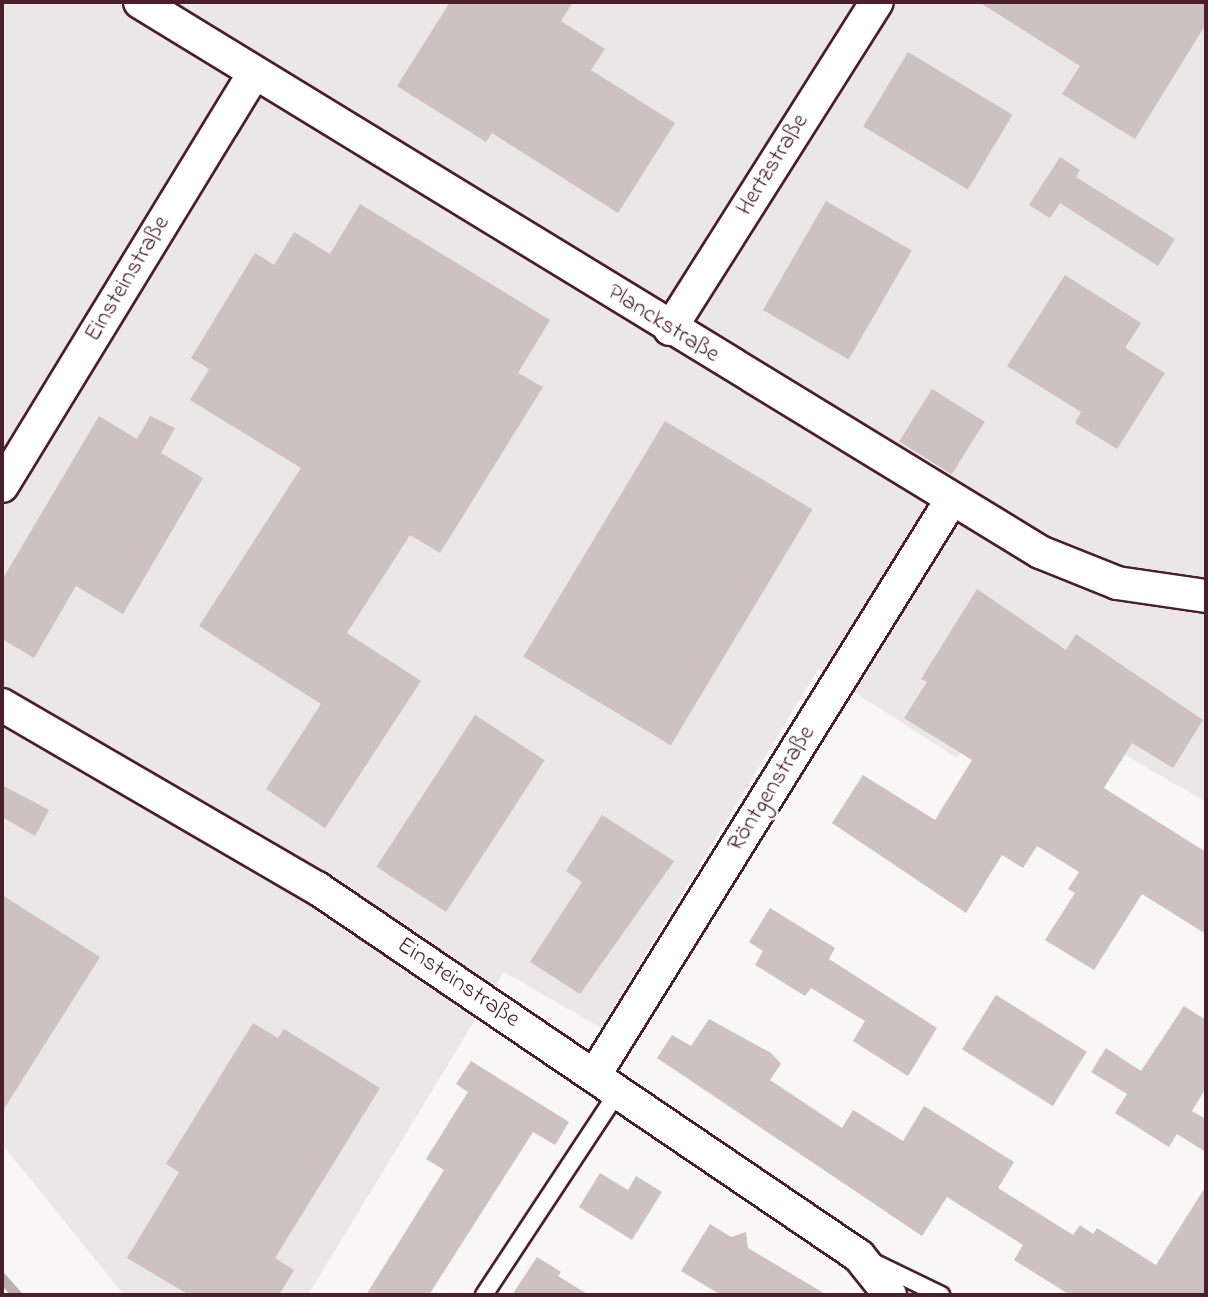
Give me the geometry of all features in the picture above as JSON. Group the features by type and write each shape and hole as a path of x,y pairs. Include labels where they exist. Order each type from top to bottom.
{"street":[{"name":"Planckstraße","path":"140,2 950,502 1040,552 1117,583 1206,596"},
{"name":"Hertzstraße","path":"670,329 877,2"},
{"name":"Einsteinstraße","path":"2,486 254,73"},
{"name":"Röntgenstraße","path":"606,1084 950,502"},
{"name":"Einsteinstraße","path":"2,705 317,888 859,1256 890,1295"}],"lane":[{"path":"484,1295 606,1084"},
{"path":"859,1256 941,1295"}],"shaded area":[{"path":"2,2 1206,2 1206,802 1001,683 957,758 818,669 601,1028 504,972 308,1295 124,1295 2,1144"}],"building":[{"path":"450,2 573,2 561,21 605,49 591,70 675,123 618,213 492,133 486,142 397,86"},
{"path":"979,2 1206,2 1206,24 1135,139 1062,94 1080,66"},
{"path":"908,52 1013,115 968,189 863,127"},
{"path":"1060,157 1080,170 1076,177 1175,239 1158,266 1060,203 1050,218 1029,205"},
{"path":"826,201 912,250 849,360 763,310"},
{"path":"360,204 550,320 518,373 543,387 440,553 410,535 347,633 421,681 325,828 266,789 321,704 199,626 301,468 190,400 209,369 191,358 255,253 274,265 294,232 330,254"},
{"path":"1065,275 1141,323 1125,348 1165,373 1117,449 1075,423 1081,412 1007,366"},
{"path":"932,389 985,422 952,474 899,442"},
{"path":"99,416 137,439 150,416 175,428 161,453 203,478 123,614 76,586 34,658 2,639 2,580"},
{"path":"665,421 812,510 671,745 523,657"},
{"path":"977,589 1066,650 1076,634 1203,720 1173,768 1132,743 1104,788 1206,852 1206,934 1142,894 1094,970 1045,940 1075,893 1068,889 1079,872 1037,846 1023,868 1002,855 966,913 832,823 863,775 935,820 972,760 904,718 927,682 921,679"},
{"path":"475,715 545,760 446,912 376,867"},
{"path":"2,785 49,810 35,836 2,817"},
{"path":"602,815 674,861 580,994 530,962 582,882 566,871"},
{"path":"2,895 100,957 2,1112"},
{"path":"770,908 835,948 829,959 937,1028 908,1076 853,1041 865,1021 811,988 805,996 755,965 763,951 749,942"},
{"path":"996,995 1087,1052 1053,1106 962,1049"},
{"path":"1184,1006 1206,1020 1206,1088 1192,1111 1206,1119 1206,1152 1177,1134 1169,1147 1115,1113 1127,1094 1091,1072 1106,1048 1141,1071"},
{"path":"709,1019 771,1053 781,1064 770,1080 842,1128 853,1110 903,1141 924,1106 1014,1162 998,1188 1073,1235 1080,1225 1093,1234 1097,1228 1156,1265 1206,1186 1206,1295 1070,1295 1014,1260 1023,1245 947,1197 922,1236 657,1058 672,1035 691,1046"},
{"path":"253,1023 278,1038 284,1029 380,1088 275,1258 294,1270 279,1295 189,1295 127,1258 179,1172 166,1164"},
{"path":"471,1061 569,1122 555,1145 533,1132 429,1295 366,1295 444,1170 426,1159 468,1092 456,1084"},
{"path":"600,1173 628,1190 636,1176 662,1192 632,1240 579,1207"},
{"path":"710,1224 731,1237 746,1232 748,1248 827,1295 721,1295 681,1271"},
{"path":"537,1257 561,1272 558,1276 589,1295 512,1295"}],"waterway":[{"path":"2,1278 17,1295"}]}
